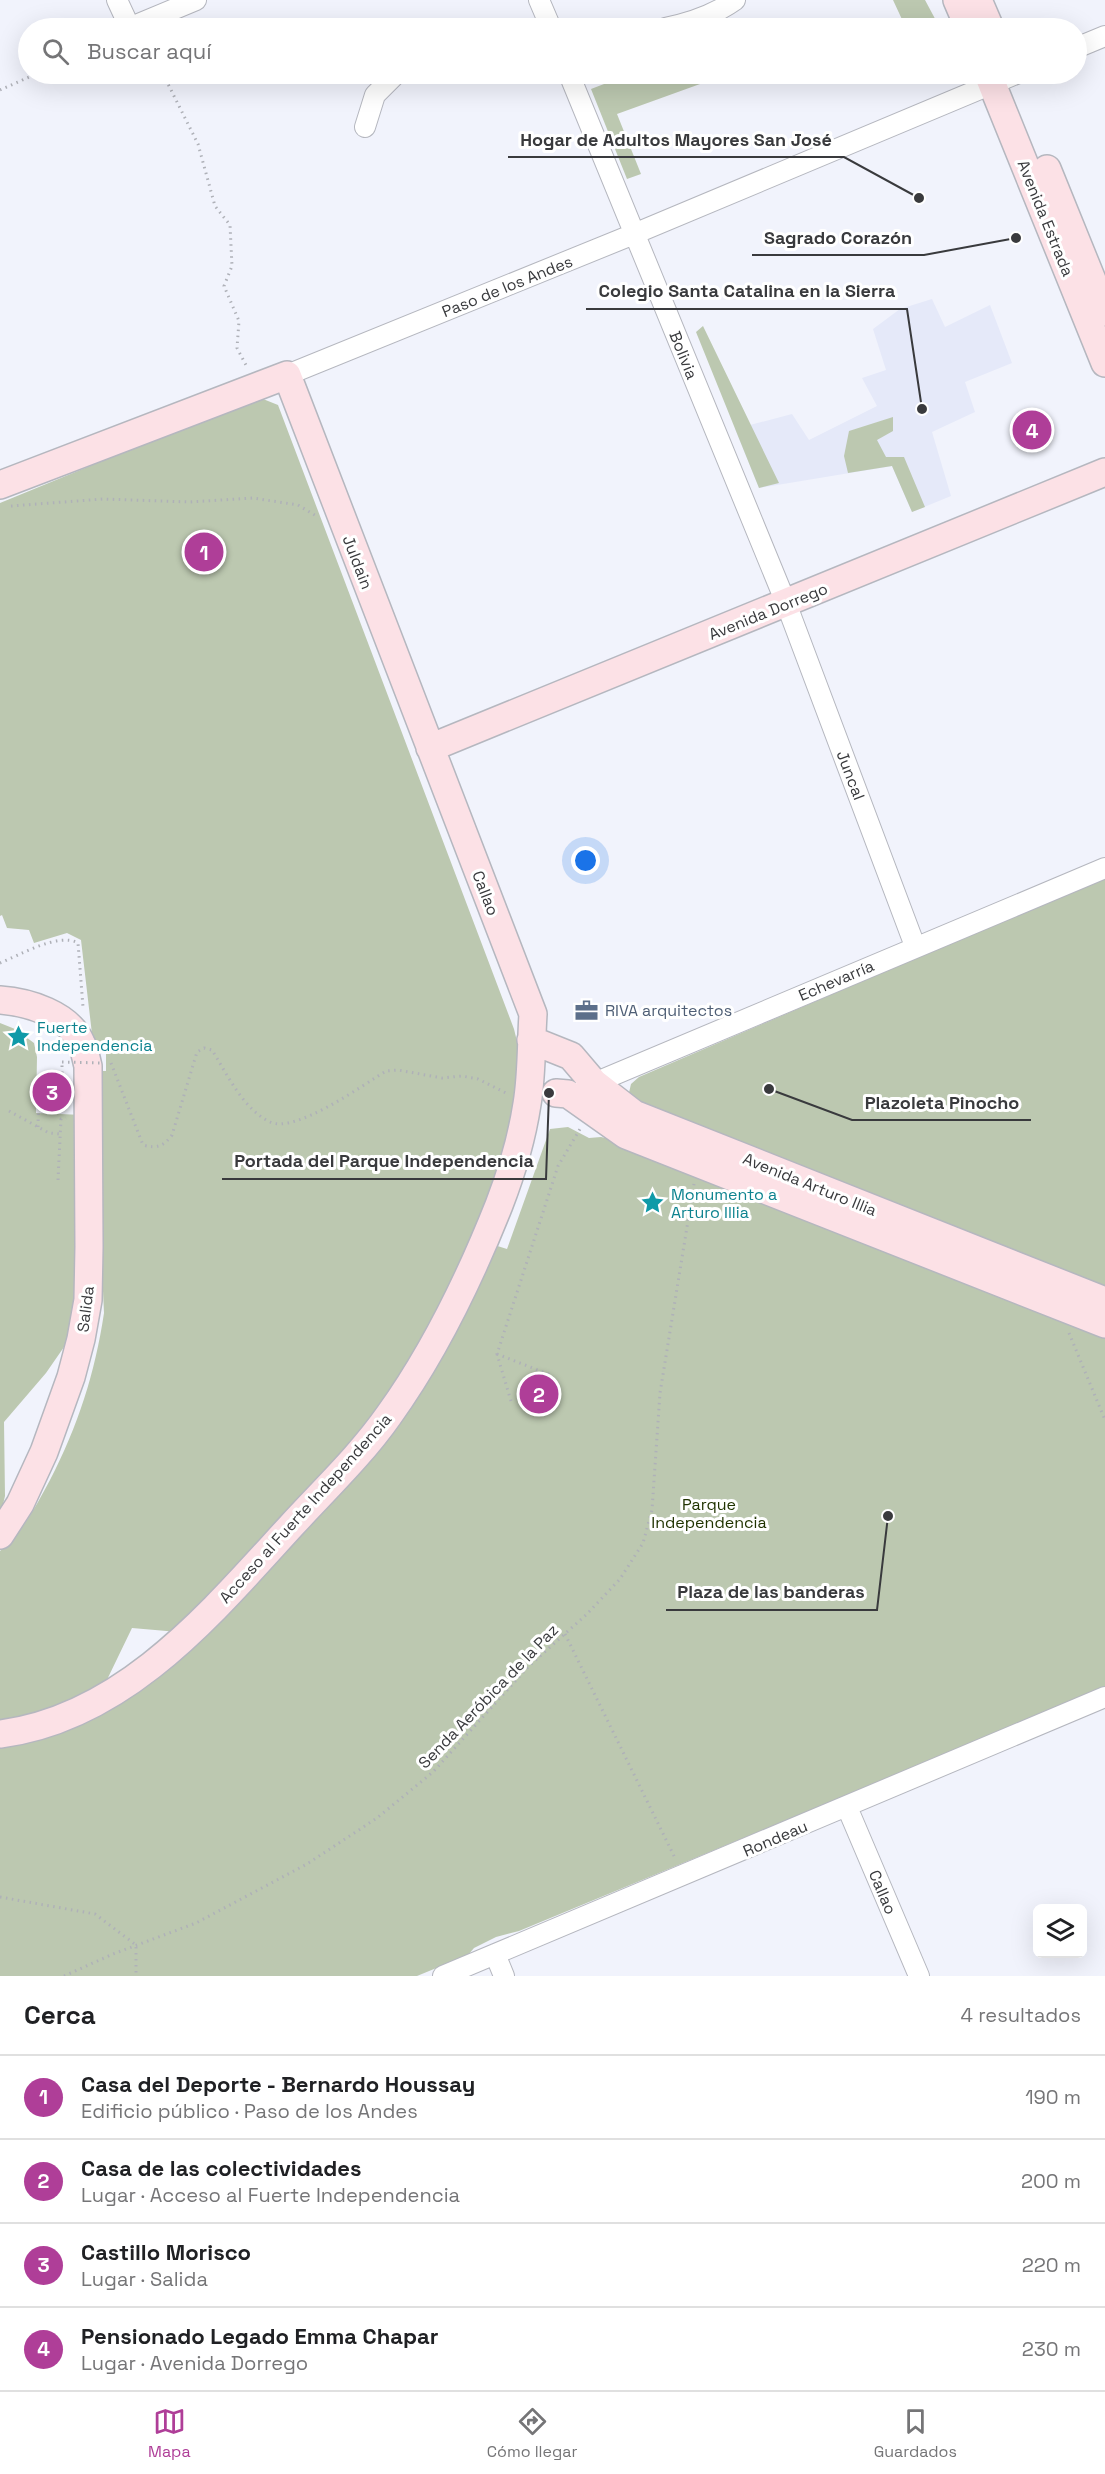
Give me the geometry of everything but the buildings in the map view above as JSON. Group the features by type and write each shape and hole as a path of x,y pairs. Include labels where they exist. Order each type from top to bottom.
{"street":[{"path":"117,0 125,18"},
{"path":"153,18 196,0"},
{"path":"539,0 547,18"},
{"path":"701,18 720,10 735,0"},
{"path":"957,0 965,18"},
{"path":"978,0 986,18"},
{"path":"1087,44 1105,36"},
{"path":"365,127 375,95 386,84"},
{"name":"Bolivia","path":"573,84 786,603"},
{"name":"Paso de los Andes","path":"0,485 286,375 634,234 984,84"},
{"name":"Avenida Estrada","path":"1006,84 1105,312"},
{"name":"Avenida Estrada","path":"1006,84 1105,363"},
{"name":"Juldain","path":"286,375 430,748"},
{"name":"Avenida Dorrego","path":"430,748 1105,472"},
{"name":"Juncal","path":"786,603 915,946"},
{"name":"Callao","path":"430,748 533,1014 531,1040"},
{"name":"Echevarría","path":"544,1095 594,1083 1105,868"},
{"path":"0,1000 39,1007 59,1020 81,1042 90,1063"},
{"name":"Avenida Arturo Illia","path":"531,1040 571,1056 594,1083 634,1114 1105,1301"},
{"name":"Acceso al Fuerte Independencia","path":"0,1734 38,1725 86,1707 124,1684 162,1656 196,1628 388,1416 443,1327 464,1286 544,1095 531,1040"},
{"name":"Salida","path":"0,1535 20,1504 44,1452 71,1377 81,1339 88,1300 90,1063"},
{"name":"Avenida Arturo Illia","path":"544,1095 626,1135 1105,1324"},
{"name":"Rondeau","path":"443,1976 847,1808 1105,1697"},
{"name":"Callao","path":"847,1808 919,1976"},
{"path":"495,1954 504,1976"}],"path":[{"path":"0,90 18,82"},
{"path":"168,84 198,144 215,206 230,225 232,266 224,286 239,321 237,348 257,386"},
{"path":"0,507 103,499 190,502 254,498 298,505 348,534"},
{"path":"0,963 55,941 71,939 78,943 83,1010"},
{"path":"90,1063 143,1145 154,1148 166,1144 172,1135 197,1052 204,1048 212,1050 237,1090 253,1109 270,1122 283,1125 313,1114 386,1071 398,1070 442,1078 462,1076 544,1095"},
{"path":"38,1127 39,1083 62,1084 90,1063"},
{"path":"9,1111 50,1133 61,1134"},
{"path":"58,1180 62,1119"},
{"path":"511,1401 497,1354 558,1166 582,1125"},
{"name":"Senda Aeróbica de la Paz","path":"64,1976 136,1945 196,1923 306,1864 377,1818 433,1772 529,1666 620,1579 643,1543 652,1510 660,1393 696,1177"},
{"path":"1066,1326 1105,1420"},
{"path":"497,1354 548,1374 544,1380 540,1381"},
{"path":"565,1634 684,1876"},
{"path":"0,1897 95,1914 136,1945 136,1976"}],"shaded area":[{"path":"932,299 945,327 990,305 1012,363 965,382 975,412 932,432 951,496 912,512 892,466 759,488 735,429 792,414 809,440 877,406 862,378 886,370 873,329 900,309"}],"green space":[{"path":"893,0 925,0 935,18 901,18"},
{"path":"604,84 700,84 617,114 641,174 627,179 591,89"},
{"path":"703,326 779,483 759,488 696,332"},
{"path":"258,397 278,405 514,1029 522,1062 505,1164 441,1311 383,1407 178,1632 132,1628 103,1688 0,1727 0,1551 16,1536 28,1518 69,1440 96,1357 104,1313 93,1071 106,1071 106,1051 94,1051 81,940 67,933 34,943 29,930 7,928 2,915 0,916 0,503"},
{"path":"893,417 893,431 877,440 886,457 904,457 925,507 912,512 892,466 848,473 844,456 849,431"},
{"path":"1105,877 1105,1294 632,1103 628,1097 631,1084 639,1077"},
{"path":"0,1023 15,1029 34,1043 37,1057 36,1113 83,1115 78,1275 72,1323 64,1347 46,1373 4,1422 5,1496 0,1517"},
{"name":"Parque Independencia","path":"568,1127 589,1138 601,1137 618,1141 1105,1336 1105,1688 519,1931 496,1937 474,1948 468,1955 417,1976 0,1976 0,1743 38,1735 295,1538 491,1244 507,1249 550,1129"}],"place":[{"name":"Hogar de Adultos Mayores San José","path":"919,198"},
{"name":"Sagrado Corazón","path":"1016,238"},
{"name":"Colegio Santa Catalina en la Sierra","path":"922,409"},
{"name":"Pensionado Legado Emma Chapar","path":"1032,430"},
{"name":"Casa del Deporte - Bernardo Houssay","path":"204,552"},
{"name":"RIVA arquitectos","path":"587,1010"},
{"name":"Fuerte Independencia","path":"19,1036"},
{"name":"Plazoleta Pinocho","path":"769,1089"},
{"name":"Castillo Morisco","path":"52,1092"},
{"name":"Portada del Parque Independencia","path":"549,1093"},
{"name":"Monumento a Arturo Illia","path":"653,1203"},
{"name":"Casa de las colectividades","path":"539,1394"},
{"name":"Plaza de las banderas","path":"888,1516"}]}
